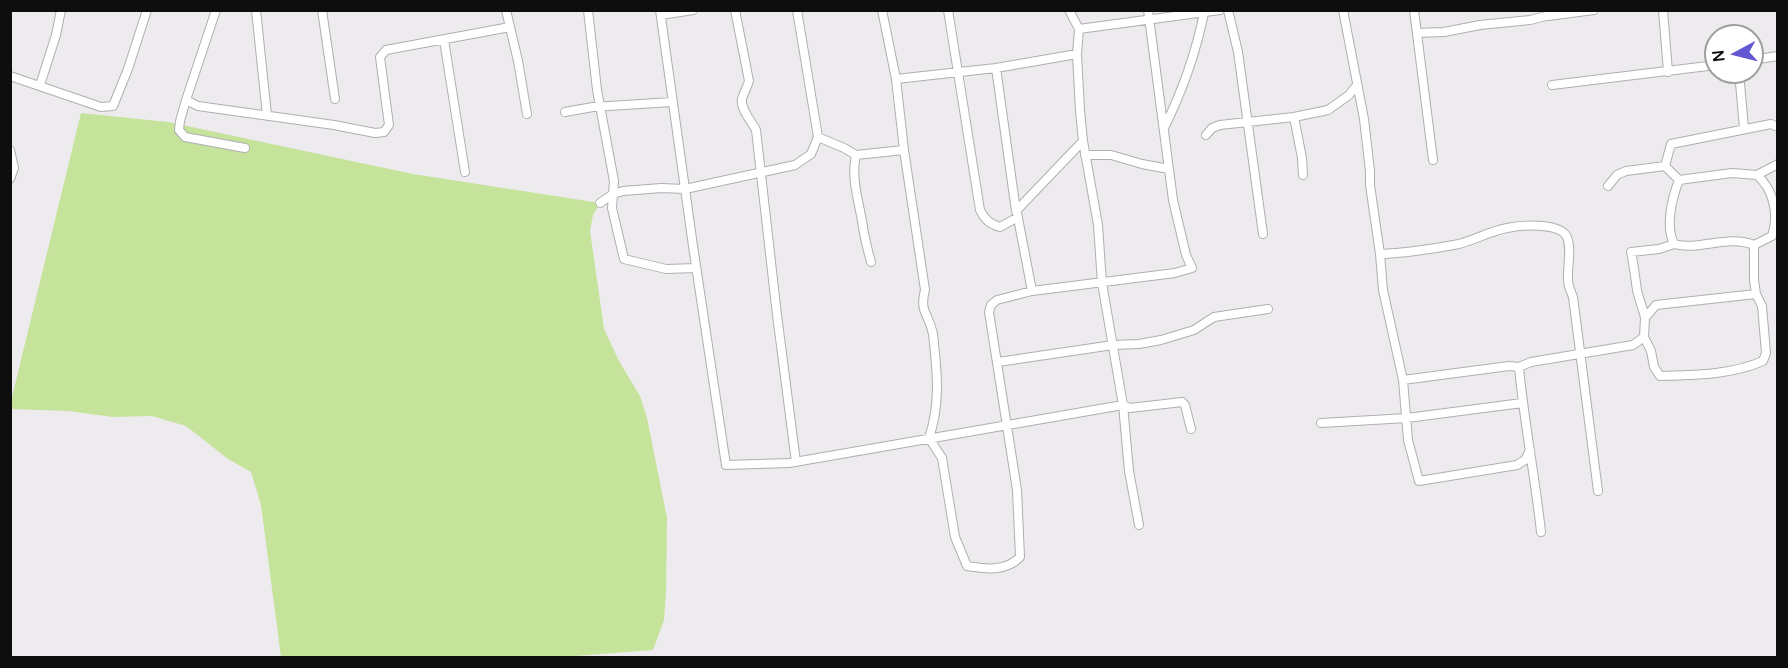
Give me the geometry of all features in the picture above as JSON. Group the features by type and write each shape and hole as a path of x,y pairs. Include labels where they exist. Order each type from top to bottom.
{"street":[{"path":"40,85 56,35 61,10"},
{"path":"10,76 101,107 112,106 128,69 147,10"},
{"path":"216,10 186,100 179,130 185,137 245,148"},
{"path":"256,10 267,115"},
{"path":"322,10 335,99"},
{"path":"506,10 527,114"},
{"path":"588,10 600,107 614,181 612,208 624,259 666,269 696,268"},
{"path":"693,10 660,13 726,465 789,464 1123,405 1130,408 1182,402 1185,405 1191,429"},
{"path":"735,10 749,81 742,99 743,107 756,130 796,462"},
{"path":"600,202 613,194 637,189 685,189 760,173 795,165 811,154 818,137 797,10"},
{"path":"882,10 897,79 904,150 925,290 922,305 931,325 935,349 938,401 929,438"},
{"path":"948,10 980,210 984,218 1000,227 1017,214 1083,141"},
{"path":"1069,10 1078,29 1077,54 1083,141 1098,225 1102,283 1123,405 1129,471 1139,525"},
{"path":"929,438 942,458 955,537 967,566 986,570 1015,563 1020,557 1017,490 989,312 991,304 997,300 1032,291 1175,273 1192,268 1186,255 1173,200 1148,10"},
{"path":"1078,29 1220,10"},
{"path":"1228,10 1238,52 1263,234"},
{"path":"1343,10 1364,119 1383,290 1403,381 1408,440 1419,481 1517,465 1525,460 1530,450"},
{"path":"1414,10 1433,160"},
{"path":"1417,33 1444,32 1550,13 1594,10"},
{"path":"1663,10 1668,72"},
{"path":"1164,129 1195,50 1204,13"},
{"path":"186,100 198,106 334,124 375,133 384,132 389,125 380,57 386,50 510,27"},
{"path":"444,40 465,172"},
{"path":"897,79 996,68 1077,54"},
{"path":"1552,85 1704,67"},
{"path":"996,68 1017,214 1032,291"},
{"path":"1739,84 1744,128"},
{"path":"1206,135 1212,128 1220,125 1294,117 1328,110 1349,95 1357,85"},
{"path":"565,112 672,102"},
{"path":"1294,117 1303,175"},
{"path":"1665,166 1671,144 1744,128 1771,124 1778,127"},
{"path":"818,137 856,155 904,150"},
{"path":"10,150 14,168 10,179"},
{"path":"856,155 854,184 864,241 871,262"},
{"path":"1085,155 1111,155 1169,169"},
{"path":"1756,176 1778,164"},
{"path":"1665,166 1679,180"},
{"path":"1608,186 1617,175 1626,171 1665,166"},
{"path":"1679,180 1732,173 1756,176 1766,183 1771,194 1776,224 1775,236 1754,245 1744,241 1691,246 1674,244 1659,249 1631,252 1637,278 1637,291 1645,318 1644,337 1651,351 1654,367 1660,376 1712,374 1755,365 1763,361 1766,353 1762,306 1756,294 1754,280 1754,245"},
{"path":"1674,244 1672,240 1672,201 1679,180"},
{"path":"1380,254 1413,252 1462,243 1507,228 1547,225 1565,233 1569,254 1568,283 1573,297 1598,491"},
{"path":"1645,318 1656,305 1756,294"},
{"path":"998,362 1161,340 1194,330 1214,317 1268,309"},
{"path":"1403,381 1519,366 1633,345 1644,337"},
{"path":"1519,366 1522,403 1541,532"},
{"path":"1321,423 1407,418 1522,403"}],"green space":[{"path":"81,113 168,122 413,174 600,203 593,215 590,231 604,329 619,361 640,396 647,418 667,518 664,620 653,650 550,658 281,657 261,505 251,472 228,459 186,426 152,416 113,417 68,411 11,409 11,401"}]}
